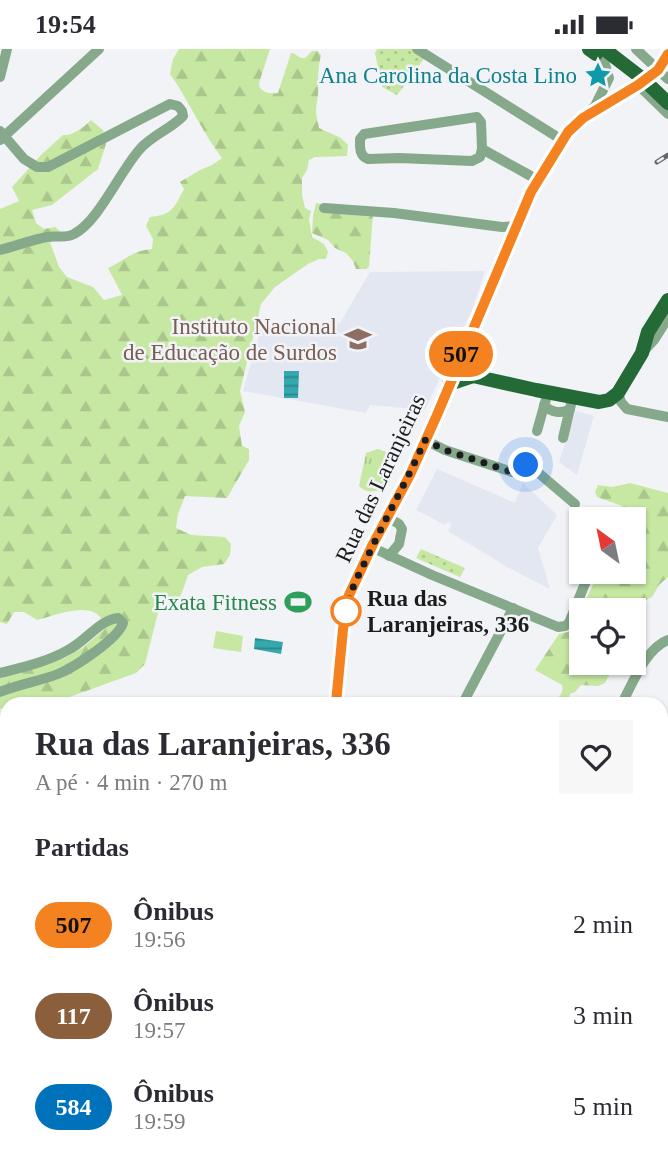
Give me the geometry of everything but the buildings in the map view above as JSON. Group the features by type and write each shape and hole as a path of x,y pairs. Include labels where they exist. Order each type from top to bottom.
{"main road":[{"path":"619,49 668,88"},
{"path":"597,50 643,79 663,103"},
{"name":"Rua das Laranjeiras","path":"337,697 347,602 425,440 510,231 562,140 583,118 638,85 663,74 668,54"},
{"path":"458,361 464,370 473,376 546,398 572,403 606,401 618,393 642,353 648,332 668,300"},
{"path":"449,384 473,376"}],"street":[{"path":"0,77 8,49"},
{"path":"0,250 51,236 66,237 76,233 96,212 139,149 183,116 178,106 170,104 48,167 37,167 24,159 2,136 99,49"},
{"path":"417,49 562,140"},
{"path":"636,49 663,74"},
{"path":"583,118 595,106 609,78 597,50"},
{"path":"638,85 663,103"},
{"path":"668,88 658,95 668,114"},
{"path":"477,117 481,122 482,149 480,157 472,160 368,159 361,153 360,139 364,134 477,117"},
{"path":"482,149 538,181"},
{"path":"324,208 394,213 510,231"},
{"path":"642,353 668,318"},
{"path":"618,393 627,409 668,417"},
{"path":"537,431 546,398"},
{"path":"563,438 572,403"},
{"path":"425,440 445,450 512,472 521,470 528,464 576,504"},
{"path":"387,517 402,529 399,544 388,556"},
{"path":"372,547 558,627 565,627 569,623 584,585"},
{"path":"466,697 513,608"},
{"path":"0,673 58,655 79,644 109,619 118,618 123,623 116,635 58,674 0,692"},
{"path":"625,697 651,652 668,640"}],"shaded area":[{"name":"Instituto Nacional de Educação de Surdos","path":"485,271 473,308 425,410 370,405 366,413 243,391 262,324 340,323 370,272"},
{"path":"576,411 594,416 577,475 559,462"},
{"path":"437,469 515,503 523,483 557,515 538,548 550,589 448,531 452,524 448,522 445,525 416,510"}],"green space":[{"path":"179,49 270,49 259,83 262,90 278,93 291,53 301,58 305,58 312,51 321,55 316,111 319,128 341,138 348,145 347,156 315,157 309,160 302,178 302,195 305,208 311,211 309,219 312,237 324,244 328,252 326,259 308,264 275,287 261,304 240,391 245,412 239,426 242,446 249,449 249,460 227,498 185,496 178,514 176,528 191,535 225,537 231,544 230,555 224,564 202,567 188,575 178,601 161,601 145,664 136,673 70,697 0,697 0,678 64,658 82,648 107,627 97,614 84,610 37,620 24,612 14,612 7,624 0,622 0,209 19,201 12,187 41,155 63,135 74,133 91,120 103,130 106,144 98,169 52,205 32,210 36,223 44,229 55,227 60,231 50,242 59,267 67,277 93,287 104,300 122,295 108,268 134,254 152,249 153,239 146,226 150,217 172,209 184,189 180,182 222,158 170,74 173,59"},
{"path":"377,49 414,49 426,56 397,95 382,87 375,53"},
{"path":"316,203 373,213 369,267 356,269 346,253 312,233"},
{"path":"378,449 389,453 392,464 381,490 366,491 359,486 366,453"},
{"path":"630,483 668,493 668,577 652,597 646,600 587,598 593,585 646,585 646,507 622,507 597,497 595,492 598,485 612,487"},
{"path":"421,549 465,568 460,577 416,558"},
{"path":"216,631 243,636 241,652 213,648"},
{"path":"569,632 569,675 610,675 605,683 598,686 581,685 569,697 558,697 562,685 535,670 559,634"}],"water":[{"path":"284,371 299,371 298,398 284,398"},
{"path":"255,638 283,642 281,654 254,649"}],"railway":[{"path":"657,162 668,155"}],"bus line":[{"name":"507","path":"337,697 349,595 410,475 531,192 568,132 583,118 658,70 668,54"}],"place":[{"name":"Ana Carolina da Costa Lino","path":"598,75"},
{"name":"Instituto Nacional de Educação de Surdos","path":"358,339"},
{"name":"Exata Fitness","path":"298,602"},
{"name":"Rua das Laranjeiras, 336","path":"346,611"}],"route":[{"path":"346,611 349,595 425,440 445,450 512,472 521,470 526,465"}]}
